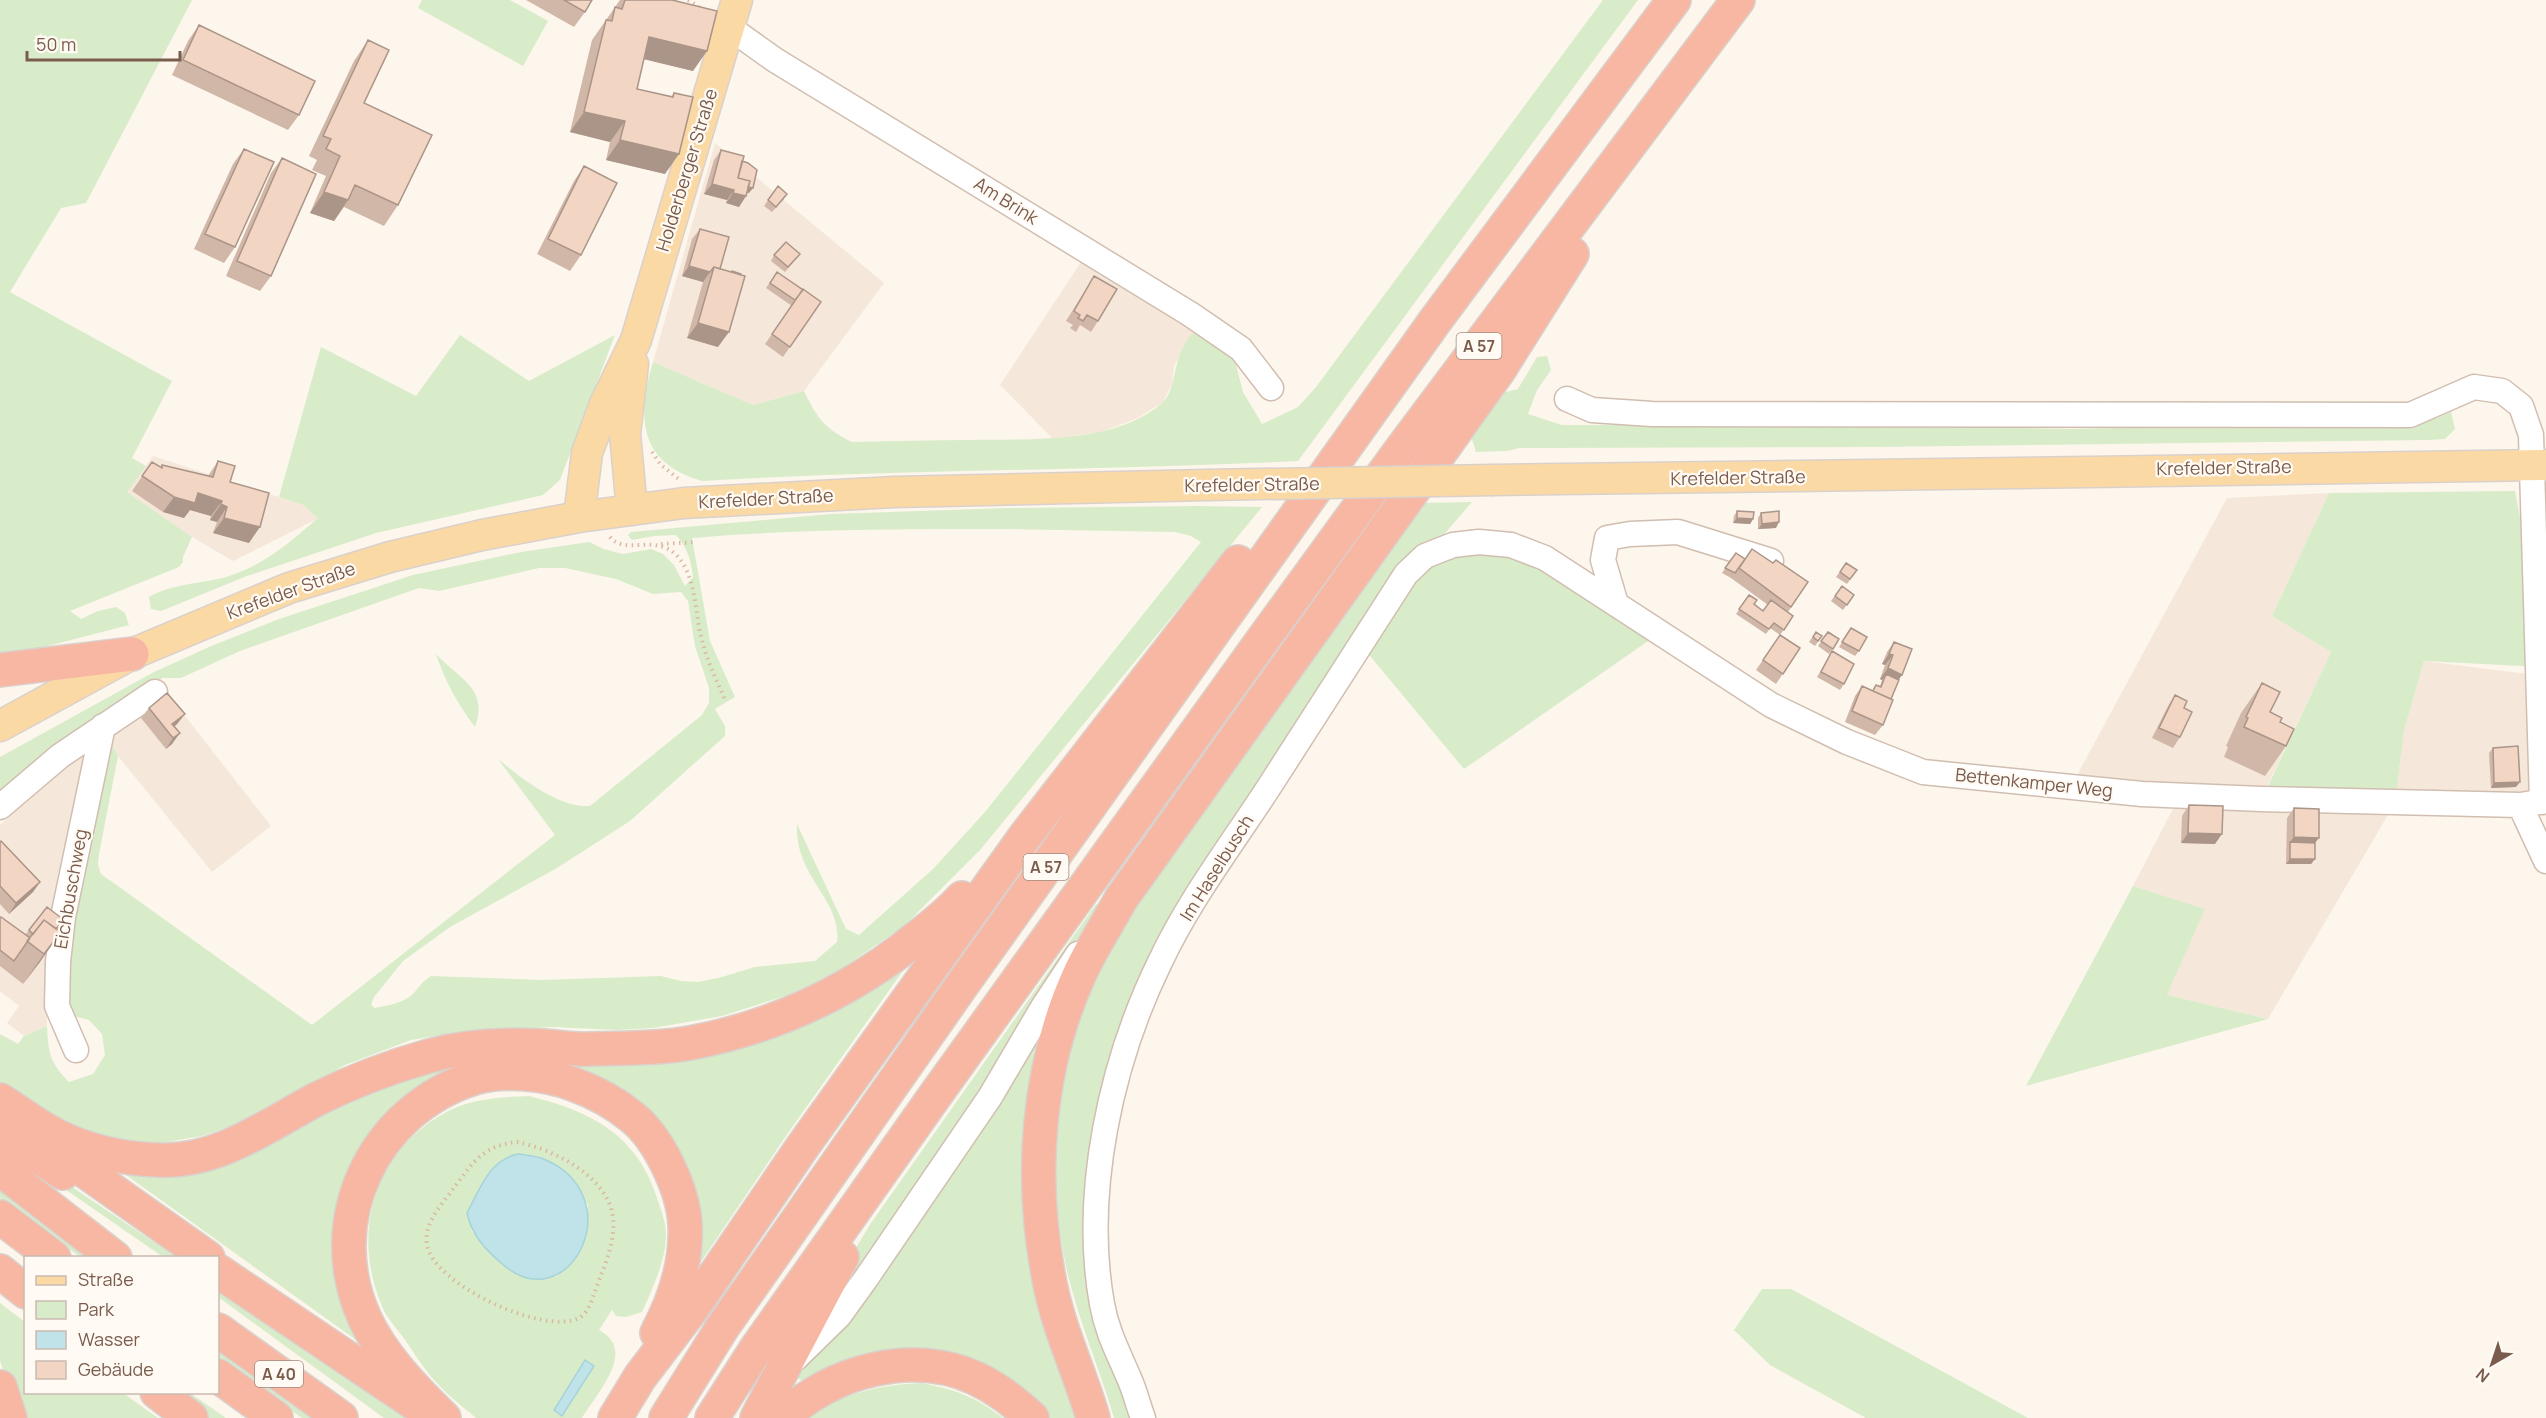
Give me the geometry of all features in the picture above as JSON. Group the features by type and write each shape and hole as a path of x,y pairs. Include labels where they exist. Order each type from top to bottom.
{"highway":[{"name":"A 57","path":"666,1418 729,1319 969,975 1435,321 1674,0"},
{"name":"A 57","path":"712,1418 756,1349 939,1090 1396,456 1738,0"},
{"path":"1093,1418 1050,1285 1040,1212 1038,1140 1047,1083 1062,1025 1081,971 1121,899 1499,370 1586,231 1668,115 1697,57"},
{"path":"615,1418 640,1377 691,1310 802,1146 1026,835 1131,697 1435,321"},
{"path":"0,670 132,654"},
{"path":"0,1100 57,1136 101,1153 160,1161 194,1156 232,1146 316,1100 368,1075 432,1055 489,1047 541,1046 587,1049 687,1044 745,1030 793,1014 854,984 903,950 952,909 989,867 1057,777 1131,697"},
{"path":"444,1418 423,1398 385,1351 365,1320 353,1286 348,1242 354,1198 360,1180 379,1147 418,1106 476,1077 518,1074 560,1080 600,1094 634,1118 660,1150 679,1187 685,1225 682,1263 670,1307 642,1364 640,1377"},
{"path":"757,1418 833,1272 888,1184 939,1090"},
{"path":"0,1107 48,1146 207,1256"},
{"path":"0,1132 194,1256"},
{"path":"0,1169 114,1256"},
{"path":"0,1217 53,1256"},
{"path":"219,1266 248,1291"},
{"path":"0,1271 24,1290"},
{"path":"219,1272 436,1418"},
{"path":"0,1282 24,1300"},
{"name":"A 40","path":"219,1331 341,1418"},
{"path":"783,1418 801,1400 835,1382 870,1369 908,1366 936,1367 974,1377 1007,1395 1032,1418"},
{"name":"A 40","path":"219,1377 276,1418"},
{"path":"0,1387 10,1418"},
{"path":"160,1394 191,1418"}],"main road":[{"name":"Holderberger Straße","path":"605,513 587,453 605,404 636,340 733,14"},
{"name":"Holderberger Straße","path":"605,513 625,434 636,340"},
{"name":"Krefelder Straße","path":"0,726 132,654 289,588 415,551 605,513 684,503 895,492 1207,485 1797,478 2121,470 2539,466"}],"street":[{"name":"Am Brink","path":"733,14 775,60 1190,314 1241,349 1270,388"},
{"path":"1567,399 1592,410 1652,414 2410,415 2474,387 2502,391 2521,406 2539,466 2536,802 2546,861"},
{"path":"1616,604 1603,560 1607,538 1630,534 1678,532 1771,561"},
{"name":"Im Haselbusch","path":"1143,1418 1130,1379 1111,1342 1102,1304 1096,1252 1098,1180 1109,1109 1132,1026 1166,951 1200,893 1406,574 1425,556 1453,545 1479,542 1511,545 1545,558 1616,604"},
{"name":"Bettenkamper Weg","path":"1616,604 1771,705 1847,742 1923,772 2142,794 2261,800 2536,802"},
{"path":"0,807 60,756 155,692"},
{"name":"Eichbuschweg","path":"76,1050 57,1006 58,962 63,917 103,726"},
{"path":"784,1370 839,1316 865,1280 990,1097 1066,970 1121,899"}],"path":[{"path":"605,513 611,538 626,546 642,543 696,542"},
{"path":"660,544 674,552 684,564 690,582 702,643 725,700"},
{"path":"517,1142 552,1152 568,1160 590,1178 606,1200 613,1217 612,1235 592,1299 583,1315 577,1319 551,1321 512,1311 456,1282 434,1261 427,1246 427,1233 431,1219 486,1150 500,1144 517,1142"}],"shaded area":[{"path":"715,143 884,283 804,391 753,405 653,362"},
{"path":"1081,262 1196,330 1174,366 1172,384 1163,402 1138,418 1101,432 1053,439 1000,385"},
{"path":"153,456 303,505 319,518 233,561 192,537 126,492"},
{"path":"2329,493 2272,616 2331,652 2261,799 2395,803 2268,1019 2167,995 2204,909 2133,886 2180,795 2069,790 2227,498"},
{"path":"2424,661 2528,674 2530,789 2517,796 2395,803 2404,731"},
{"path":"168,694 271,826 212,872 118,756 109,741 112,729"},
{"path":"90,743 47,1010 47,1026 24,1036 7,1023 19,1006 0,991 0,825"}],"green space":[{"path":"0,0 192,0 86,203 61,208 10,292 172,381 132,458 146,466 127,492 192,537 179,567 70,611 81,619 98,611 116,607 125,613 129,625 36,649 0,654"},
{"path":"422,0 510,0 548,21 523,66 418,8"},
{"path":"1603,0 1638,0 1298,461 851,474 702,481 681,473 665,463 654,450 644,420 648,382 653,362 753,405 804,391 822,421 852,442 1045,439 1097,432 1121,426 1143,416 1162,403 1171,388 1182,349 1196,330 1233,353 1243,392 1262,424 1298,407 1316,387"},
{"path":"460,335 529,381 615,335 560,480 543,495 376,533 247,576 161,611 151,609 149,597 158,592 219,579 255,565 277,552 318,518 303,505 279,497 321,347 416,396"},
{"path":"1547,356 1551,370 1537,390 1528,414 1562,425 1885,425 2072,429 2419,421 2437,418 2451,412 2455,429 2445,439 2428,440 1875,447 1519,448 1507,451 1476,452 1471,436 1502,393 1518,389 1537,357"},
{"path":"2515,491 2538,616 2546,521 2546,722 2541,667 2424,661 2404,731 2395,803 2267,788 2331,652 2272,616 2329,493"},
{"path":"1472,502 1440,539 1139,988 1090,1234 1136,1418 1114,1418 1068,1275 1057,1198 1056,1157 1065,1077 1087,1000 1103,965 1161,869 1420,503"},
{"path":"1262,507 980,850 904,926 835,973 798,992 722,1016 653,1028 617,1030 552,1027 455,1033 411,1040 345,1065 235,1125 202,1136 143,1146 76,1130 0,1086 0,1034 18,1044 24,1036 47,1026 51,1057 69,1082 93,1074 105,1055 102,1034 89,1020 74,1016 65,1006 64,956 109,740 118,756 99,854 98,865 101,874 312,1025 555,835 498,759 529,783 553,797 578,805 590,806 702,715 709,703 709,688 695,646 688,601 681,592 653,594 616,579 565,568 539,568 439,591 419,588 240,651 181,678 163,678 75,730 0,796 0,757 154,672 209,647 279,619 413,575 521,552 589,542 623,554 651,549 663,554 674,565 685,586 693,577 692,571 686,550 676,535 632,540 628,535 631,532 831,514 1008,508","holes":["889,529 1175,532 1191,536 1201,542 985,812 933,869 859,935 846,929 797,824 798,843 803,859 826,900 837,927 837,942 815,961 755,967 698,982 661,976 542,980 431,976 404,1000 375,1008 371,1005 374,997 403,961 450,927 557,868 630,821 725,736 725,726 715,709 735,697 710,641 692,538"]},
{"path":"1480,548 1542,563 1651,639 1464,769 1366,651 1413,579 1431,561"},
{"path":"436,654 475,693 478,714 475,727 452,692"},
{"path":"2133,886 2205,909 2167,995 2268,1019 2026,1086"},
{"path":"1096,904 1101,909 1038,1081 1083,1418 1044,1418 976,1370 796,1389 802,1381 792,1373 840,1274 871,1223"},
{"path":"917,951 788,1133 694,1272 640,1113 499,1067 359,1161 370,1350 115,1167 424,1067 641,1056"},
{"path":"529,1096 572,1109 591,1118 624,1142 637,1157 657,1198 665,1223 665,1247 657,1276 642,1312 626,1317 616,1316 612,1310 599,1330 610,1338 615,1349 615,1360 611,1372 582,1418 476,1418 426,1371 384,1311 373,1281 369,1251 370,1221 376,1193 388,1167 406,1143 429,1123 466,1104","holes":["568,1175 588,1205 584,1237 578,1252 556,1277 493,1256 471,1230"]},
{"path":"50,1172 175,1256 162,1256 59,1185"},
{"path":"0,1189 91,1256 79,1256 0,1198"},
{"path":"219,1287 410,1418 384,1418 219,1298"},
{"path":"1762,1289 1791,1289 2028,1418 1866,1418 1770,1365 1734,1330"},
{"path":"0,1303 24,1321 24,1394 124,1394 158,1418 20,1418 0,1361"},
{"path":"219,1350 314,1418 302,1418 219,1359"},
{"path":"921,1383 965,1395 1003,1418 808,1418 847,1396 876,1388"},
{"path":"175,1394 191,1394 226,1418 208,1418"}],"water":[{"path":"518,1154 541,1158 569,1175 584,1198 588,1224 582,1248 568,1267 549,1278 525,1277 500,1262 479,1241 467,1213 486,1177 500,1162"},
{"path":"585,1360 594,1366 562,1416 554,1410"}],"building":[{"path":"564,0 592,0 585,12"},
{"path":"625,0 672,0 717,11 707,51 649,37 637,89 673,97 674,93 693,97 679,154 620,140 625,121 584,112 606,20 612,21 615,7 622,9"},
{"path":"199,25 315,81 299,115 183,60"},
{"path":"368,40 389,50 364,103 432,135 398,205 355,185 348,200 324,192 340,156 326,149 331,139 323,136"},
{"path":"244,149 274,162 235,247 205,234"},
{"path":"721,150 744,156 738,178 750,181 746,196 712,184"},
{"path":"282,158 316,174 271,276 237,261"},
{"path":"742,161 757,170 753,188 748,187 750,181 738,178"},
{"path":"584,166 617,183 581,255 548,239"},
{"path":"778,186 787,194 776,207 768,200"},
{"path":"700,229 729,237 720,269 714,267 710,272 689,266"},
{"path":"786,242 800,254 788,267 774,255"},
{"path":"714,267 745,276 729,332 698,323"},
{"path":"777,272 803,290 795,300 770,283"},
{"path":"1094,276 1117,289 1098,321 1087,315 1083,321 1074,311"},
{"path":"803,289 821,302 790,347 772,334"},
{"path":"218,461 235,466 230,482 269,493 260,527 224,518 227,507 221,504 222,501 198,493 195,503 174,497 142,476 152,462 162,468 162,465 213,477"},
{"path":"1737,511 1754,512 1753,519 1737,518"},
{"path":"1779,511 1779,522 1762,524 1761,513"},
{"path":"1752,549 1773,563 1776,560 1808,582 1791,607 1739,568"},
{"path":"1736,553 1745,559 1735,573 1725,568"},
{"path":"1846,563 1857,570 1850,579 1840,572"},
{"path":"1842,586 1854,595 1847,605 1835,596"},
{"path":"1749,595 1757,600 1754,604 1763,611 1771,600 1793,616 1784,630 1774,623 1769,629 1739,609"},
{"path":"1851,628 1867,637 1859,651 1842,642"},
{"path":"1816,632 1822,636 1818,641 1813,637"},
{"path":"1828,632 1839,639 1833,649 1821,641"},
{"path":"1780,635 1800,648 1783,674 1763,660"},
{"path":"1894,642 1912,649 1902,675 1888,668 1893,655 1889,654"},
{"path":"1832,651 1854,664 1844,684 1821,672"},
{"path":"1886,674 1899,680 1891,699 1873,691 1876,685 1881,687"},
{"path":"2262,683 2280,692 2270,712 2282,718 2280,722 2294,729 2286,746 2244,727 2248,718 2246,717"},
{"path":"1862,686 1893,700 1883,725 1852,711"},
{"path":"167,693 185,714 172,724 180,733 173,738 149,708"},
{"path":"2175,695 2187,701 2184,708 2192,712 2180,737 2159,728"},
{"path":"2518,746 2520,782 2494,783 2493,748"},
{"path":"2189,805 2223,806 2222,834 2188,833"},
{"path":"2294,808 2319,809 2319,838 2294,837"},
{"path":"1,841 40,882 16,903 0,886"},
{"path":"2290,842 2315,843 2315,859 2290,859"},
{"path":"47,907 64,920 56,929 44,920 33,934 29,930"},
{"path":"1,917 30,938 14,961 0,950"},
{"path":"44,920 61,932 44,954 27,941"}]}
